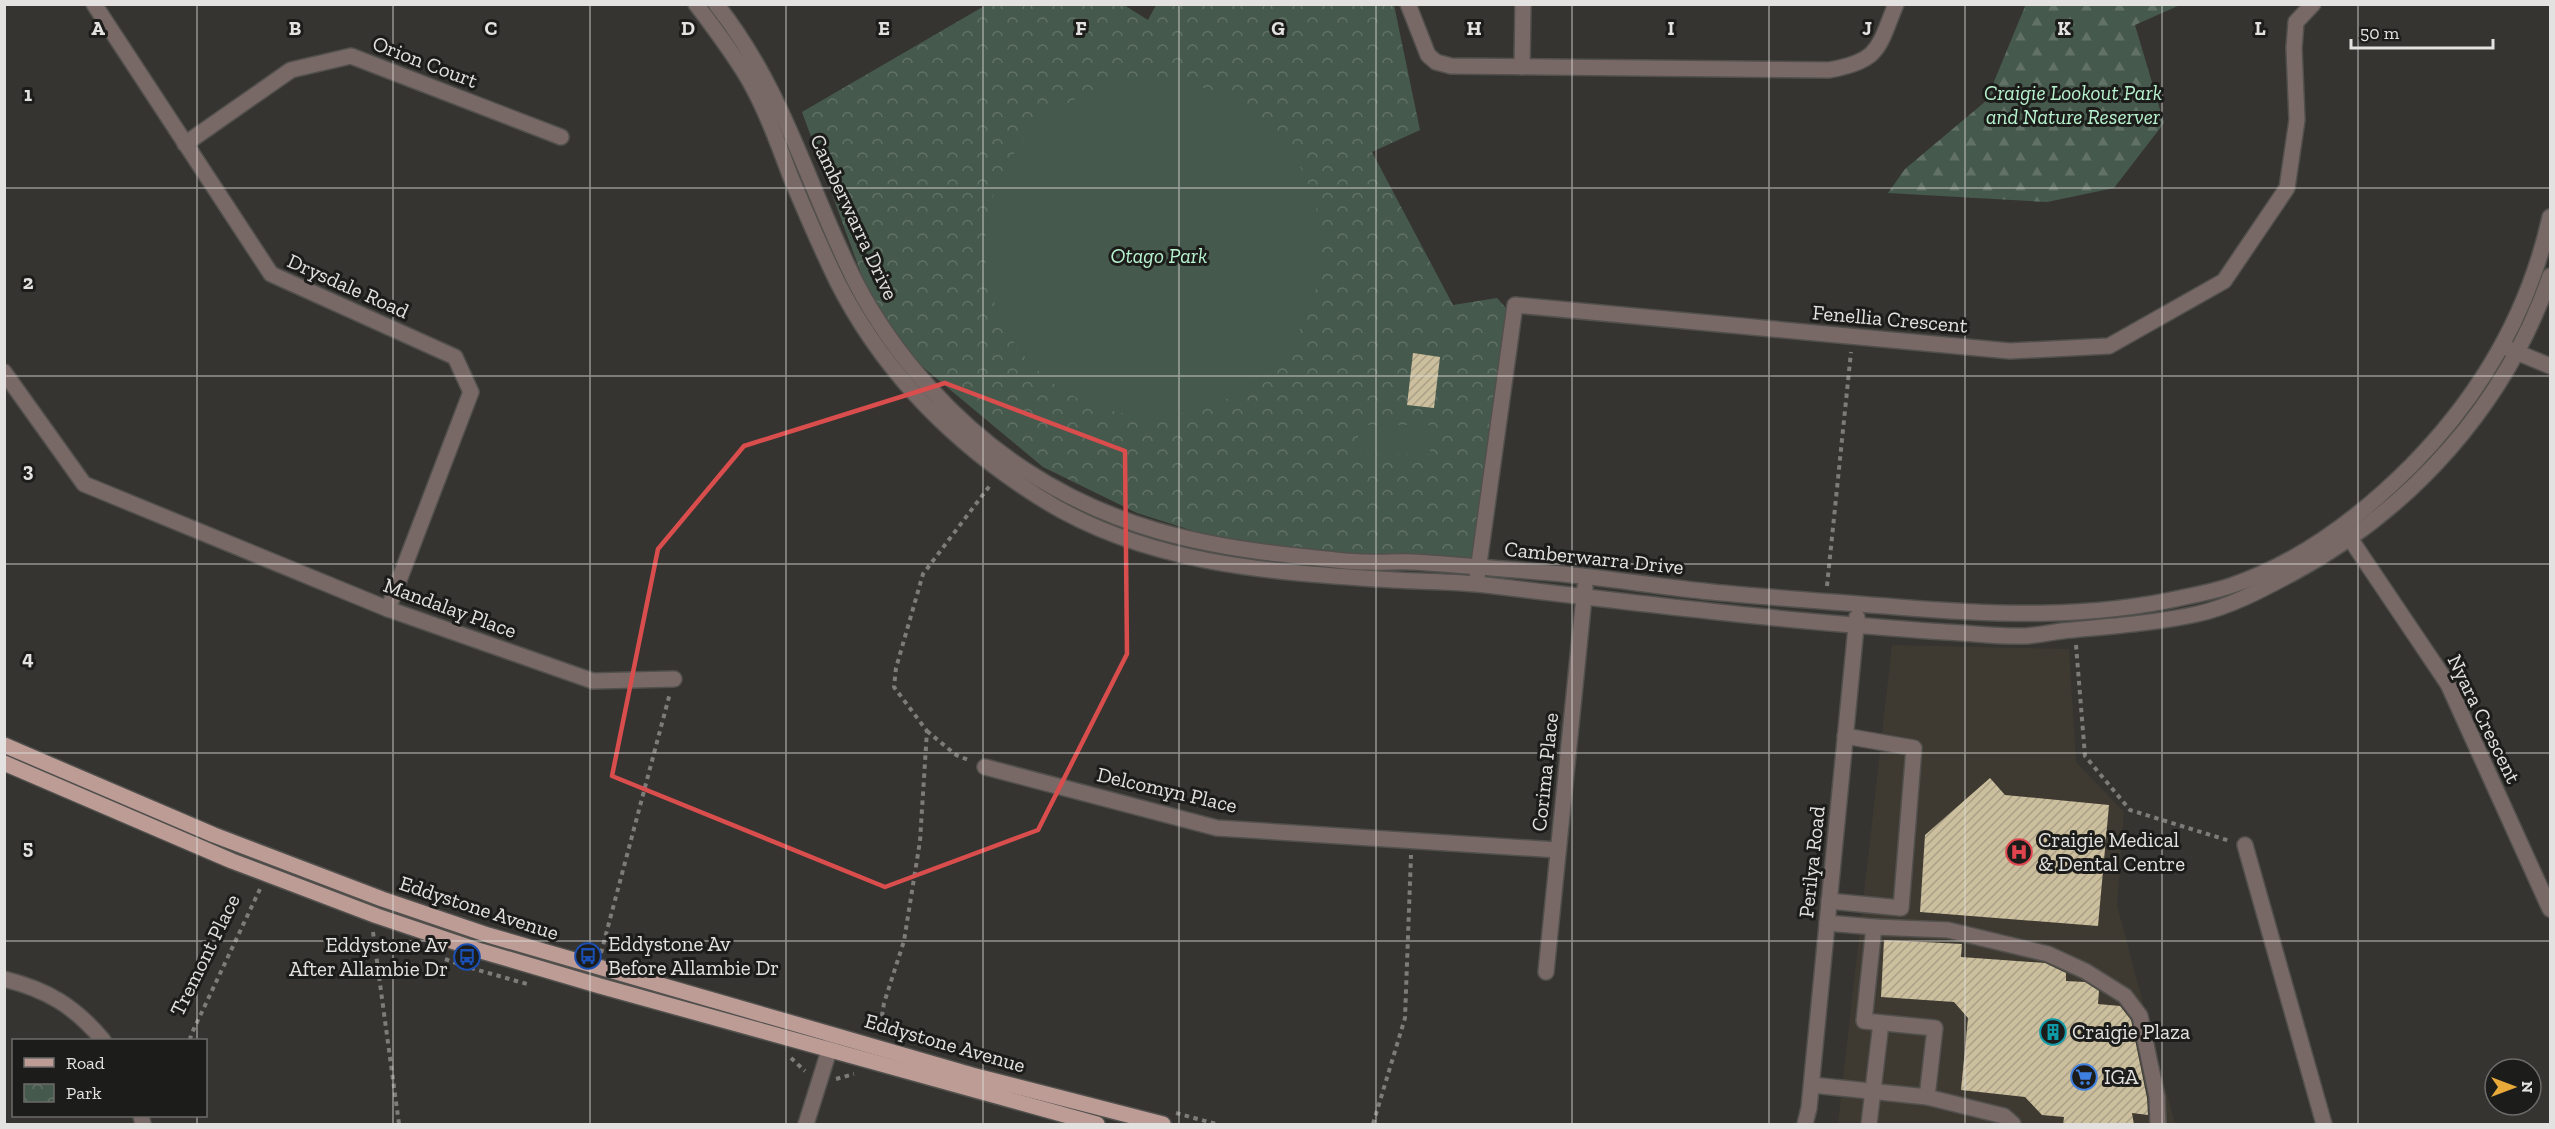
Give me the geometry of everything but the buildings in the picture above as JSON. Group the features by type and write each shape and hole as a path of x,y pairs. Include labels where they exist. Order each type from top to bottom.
{"main road":[{"name":"Eddystone Avenue","path":"4,745 214,835 382,899 488,935 972,1075 1163,1125"},
{"name":"Eddystone Avenue","path":"4,763 232,861 377,916 589,983 1097,1125"}],"street":[{"name":"Drysdale Road","path":"94,4 271,274 455,357 471,392 388,609"},
{"name":"Camberwarra Drive","path":"696,4 748,79 767,115 819,243 860,322 908,387 934,416 971,450 1070,515 1113,536 1194,560 1385,580 1476,584 1856,626 2025,636 2109,628 2200,614 2272,584 2397,502 2458,440 2493,396 2518,354 2539,309 2550,276"},
{"name":"Camberwarra Drive","path":"717,4 756,62 777,100 858,286 885,330 915,370 940,397 994,447 1020,467 1091,508 1135,525 1190,541 1235,550 1367,562 1405,561 1479,567 1585,576 1710,592 1978,613 2107,612 2230,586 2347,533 2433,443 2471,396 2503,346 2537,266 2550,217"},
{"path":"1408,4 1428,56 1436,63 1451,66 1829,70 1863,61 1877,50 1896,4"},
{"path":"1522,67 1523,4"},
{"name":"Fenellia Crescent","path":"1476,584 1515,305 2010,351 2109,346 2224,281 2287,188 2297,120 2294,48 2296,22 2313,4"},
{"name":"Orion Court","path":"185,144 291,70 351,56 561,137"},
{"path":"2503,346 2550,366"},
{"name":"Mandalay Place","path":"4,372 84,484 388,609 593,681 674,679"},
{"name":"Nyara Crescent","path":"2347,533 2448,684 2550,909"},
{"name":"Corima Place","path":"1546,972 1585,576"},
{"name":"Perilya Road","path":"1805,1125 1812,1084 1858,604"},
{"path":"1829,901 1901,908 1914,748 1845,736"},
{"name":"Delcomyn Place","path":"986,767 1217,828 1558,850"},
{"path":"2245,845 2324,1125"},
{"path":"1827,923 1948,930 2048,954 2085,971 2125,996 2140,1016 2157,1097 2158,1125"},
{"path":"1874,927 1864,1021 1935,1028 1927,1097"},
{"path":"4,979 31,986 60,1000 85,1020 101,1039"},
{"path":"1869,1125 1881,1023"},
{"path":"806,1125 834,1034"},
{"path":"1812,1084 1927,1097 2004,1116 2013,1125"}],"path":[{"path":"1827,588 1853,336"},
{"path":"986,767 956,755 927,731 894,687 896,668 923,574 1001,471"},
{"path":"2076,644 2085,756 2092,765 2130,810 2245,845"},
{"path":"601,953 674,679"},
{"path":"880,1032 884,1003 906,930 920,840 927,731"},
{"path":"1372,1125 1406,1018 1412,840"},
{"name":"Tremont Place","path":"190,1039 260,889"},
{"path":"372,928 399,1125"}],"highlighted area":[{"path":"945,383 1125,451 1127,654 1038,830 885,887 612,776 658,549 744,446"}],"shaded area":[{"name":"Craigie Plaza","path":"1892,645 2069,649 2076,762 2124,812 2117,905 2175,1124 1838,1124"}],"green space":[{"name":"Craigie Lookout Park and Nature Reserver","path":"2026,4 2180,5 2135,25 2164,123 2114,188 2047,202 1888,193 1905,169 1986,101"},
{"name":"Otago Park","path":"986,5 1124,5 1148,20 1156,5 1394,5 1420,130 1372,152 1453,305 1497,298 1506,308 1471,565 1367,562 1222,540 1137,513 1043,467 912,358 866,287 802,112"},
{"path":"1153,80 1186,83 1217,93 1246,108 1272,129 1293,155 1308,184 1318,215 1321,248 1318,281 1308,312 1293,341 1272,367 1246,388 1217,403 1186,413 1153,416 1120,413 1089,403 1060,388 1034,367 1013,341 998,312 988,281 985,248 988,215 998,184 1013,155 1034,129 1060,108 1089,93 1120,83"},
{"path":"1359,425 1429,425 1430,454 1357,454"}],"place":[{"name":"Craigie Medical & Dental Centre","path":"2019,852"},
{"name":"Eddystone Av Before Allambie Dr","path":"588,956"},
{"name":"Eddystone Av After Allambie Dr","path":"467,957"},
{"name":"Craigie Plaza","path":"2053,1032"},
{"name":"IGA","path":"2084,1077"}]}
